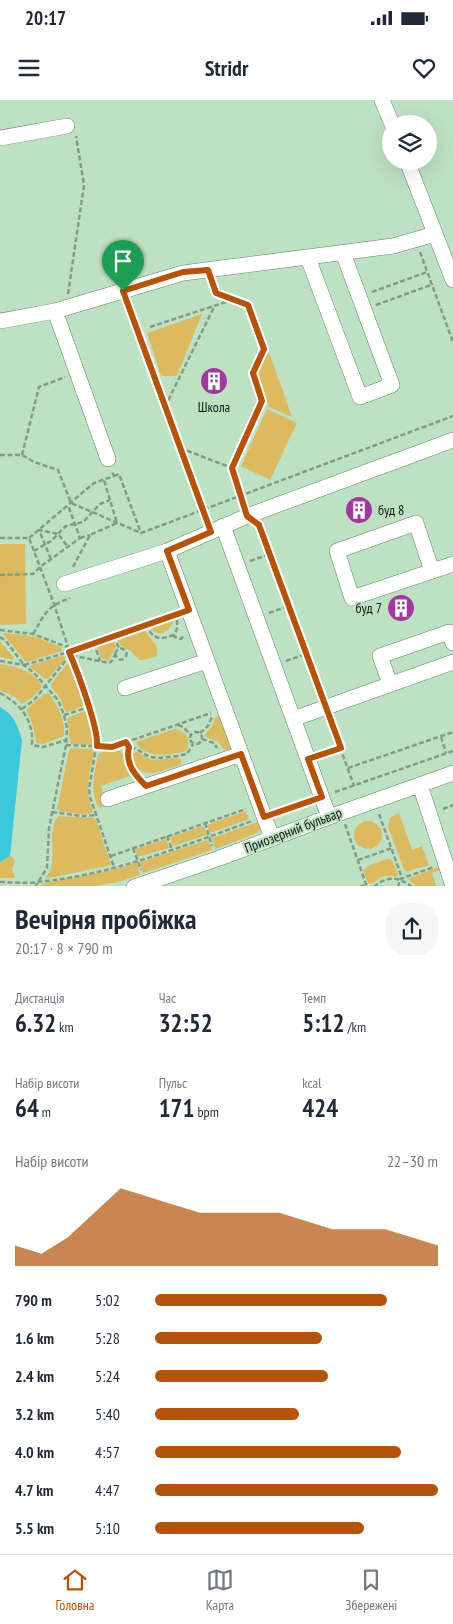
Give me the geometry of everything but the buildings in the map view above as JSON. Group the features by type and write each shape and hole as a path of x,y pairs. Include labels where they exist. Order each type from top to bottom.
{"street":[{"path":"382,100 388,115"},
{"path":"0,138 71,127"},
{"path":"410,170 453,280"},
{"path":"0,321 61,310 183,272 393,246 435,234"},
{"path":"308,258 360,397 392,386 364,302 343,253"},
{"path":"61,310 77,372 108,459"},
{"path":"64,584 167,551 247,516 453,440"},
{"path":"432,571 416,523 337,551 352,598 453,564"},
{"path":"217,529 237,565 322,797 335,814"},
{"path":"167,551 207,661 218,710 241,754 258,819 272,838"},
{"path":"390,684 380,656 449,632 453,643"},
{"path":"125,688 207,661"},
{"path":"293,720 453,662"},
{"path":"108,799 241,754"},
{"name":"Приозерний бульвар","path":"139,885 217,859 335,814 453,773"},
{"path":"420,784 453,886"}],"path":[{"path":"61,310 84,186 71,127"},
{"path":"415,240 453,342"},
{"path":"208,270 216,293 248,305 264,349 253,373 262,401 232,468 247,516 259,525 354,786"},
{"path":"364,302 427,272"},
{"path":"364,302 432,285"},
{"path":"123,291 203,510 217,529"},
{"path":"150,327 232,299"},
{"path":"165,408 215,305"},
{"path":"22,455 39,387 77,372"},
{"path":"0,455 22,455 34,462 58,470 71,503 141,533 453,416"},
{"path":"180,448 232,468"},
{"path":"108,459 114,476"},
{"path":"0,538 29,538 94,483 119,474 141,533"},
{"path":"104,480 117,523"},
{"path":"34,551 66,526 83,522 100,504 110,500"},
{"path":"68,505 80,538"},
{"path":"0,575 33,574 50,559 80,538 117,523"},
{"path":"39,530 58,534 68,546"},
{"path":"39,530 50,559"},
{"path":"33,634 47,611 54,604 90,535"},
{"path":"29,538 89,707 97,746 90,797 114,867"},
{"path":"237,565 270,554"},
{"path":"54,604 72,598"},
{"path":"256,618 289,606"},
{"path":"0,661 24,665 70,654 94,643 189,610"},
{"path":"145,625 154,637 161,639 174,634 176,629 183,631 185,635 180,639 175,638 174,634"},
{"path":"0,630 33,634 68,647"},
{"path":"114,636 119,648"},
{"path":"0,637 58,700 67,728 67,740 52,812 47,868 35,886"},
{"path":"94,643 100,662"},
{"path":"70,654 100,662 111,662 119,648"},
{"path":"116,653 118,659 122,660 127,656 126,650 119,648"},
{"path":"22,710 35,699 70,654"},
{"path":"273,665 306,654"},
{"path":"0,693 13,700 29,721 33,734 32,745 44,747 67,740"},
{"path":"208,705 218,710"},
{"path":"64,716 89,707"},
{"path":"66,745 112,747 218,710"},
{"path":"200,734 218,710"},
{"path":"177,725 183,727 191,735 190,738 193,744"},
{"path":"348,768 453,732"},
{"path":"191,735 193,733 200,734"},
{"path":"193,744 201,743 200,734"},
{"path":"441,736 446,754"},
{"path":"126,742 129,747 130,767 146,786"},
{"path":"129,747 137,749 150,757 178,756 187,754 193,744"},
{"path":"308,759 341,748"},
{"path":"0,882 37,883 114,867 172,850 453,751"},
{"path":"374,800 392,848 401,879 398,886"},
{"path":"110,856 247,809 258,819"},
{"path":"52,812 97,816"},
{"path":"335,814 358,860 367,885 360,886"},
{"path":"205,824 217,859"},
{"path":"167,836 172,850"},
{"path":"133,848 137,860 139,885"},
{"path":"358,860 392,848"},
{"path":"374,886 383,880 390,878 401,879 445,863"},
{"path":"401,879 412,886"}],"shaded area":[{"path":"202,314 177,376 161,376 147,333"},
{"path":"269,352 292,417 269,407 257,374"},
{"path":"267,409 297,423 270,480 241,466"},
{"path":"0,544 25,544 26,624 0,625"},
{"path":"172,619 174,621 172,625 164,632 158,633 151,629 152,626"},
{"path":"142,630 145,631 157,646 157,656 139,660 131,651 121,646 118,639"},
{"path":"4,633 33,636 61,647 62,651 27,662"},
{"path":"0,641 14,658 13,660 0,657"},
{"path":"110,641 114,642 116,647 108,661 101,658 97,647"},
{"path":"62,656 65,659 48,679 45,679 30,667 31,665"},
{"path":"71,663 86,705 67,712 51,684 67,664"},
{"path":"0,664 12,666 30,673 42,687 33,697 22,704 15,697 0,690"},
{"path":"49,693 62,719 64,736 43,744 36,743 27,709 44,694"},
{"path":"87,710 96,741 92,745 71,744 67,718"},
{"path":"218,716 221,717 230,749 226,750 222,748 219,742 205,737 205,734"},
{"path":"174,729 182,731 187,736 188,747 186,751 166,755 151,754 140,748 136,742"},
{"path":"71,748 92,749 94,752 88,789 92,813 81,814 59,811 57,809 69,750"},
{"path":"104,751 120,751 123,754 130,776 101,786 107,805 100,808 94,796 93,782 98,755"},
{"path":"138,752 151,760 177,758 181,759 181,763 158,772 144,772 139,770 134,764 131,756 133,753"},
{"path":"246,811 249,819 210,833 207,825"},
{"path":"399,813 412,850 422,846 429,865 405,872 388,827 390,818"},
{"path":"58,816 93,818 96,820 111,865 45,879 51,868 52,834"},
{"path":"263,820 262,829 257,833 215,849 212,838"},
{"path":"368,821 378,825 382,835 378,845 368,849 358,845 354,835 358,825"},
{"path":"204,826 207,835 173,846 170,837"},
{"path":"166,839 169,848 138,857 135,849"},
{"path":"208,840 212,850 143,873 140,862"},
{"path":"10,856 15,860 12,869 15,878 0,878 0,862"},
{"path":"387,859 392,860 398,874 396,877 383,876 373,884 368,883 363,870 370,865"},
{"path":"137,863 140,875 118,882 94,886 40,886 41,884"},
{"path":"440,866 441,870 432,873 436,886 416,886 408,879"}],"water":[{"path":"0,707 12,717 22,740 10,856 0,862"}],"place":[{"name":"Школа","path":"214,381"},
{"name":"буд 8","path":"359,510"},
{"name":"буд 7","path":"401,608"}],"route":[{"path":"208,270 216,293 248,305 264,349 253,373 262,401 232,468 247,516 259,525 341,748 308,759 322,797 264,817 241,754 146,786 130,767 129,747 126,742 112,747 97,746 98,741 89,707 69,652 189,610 167,551 211,532 123,291 183,272 208,270"}]}
